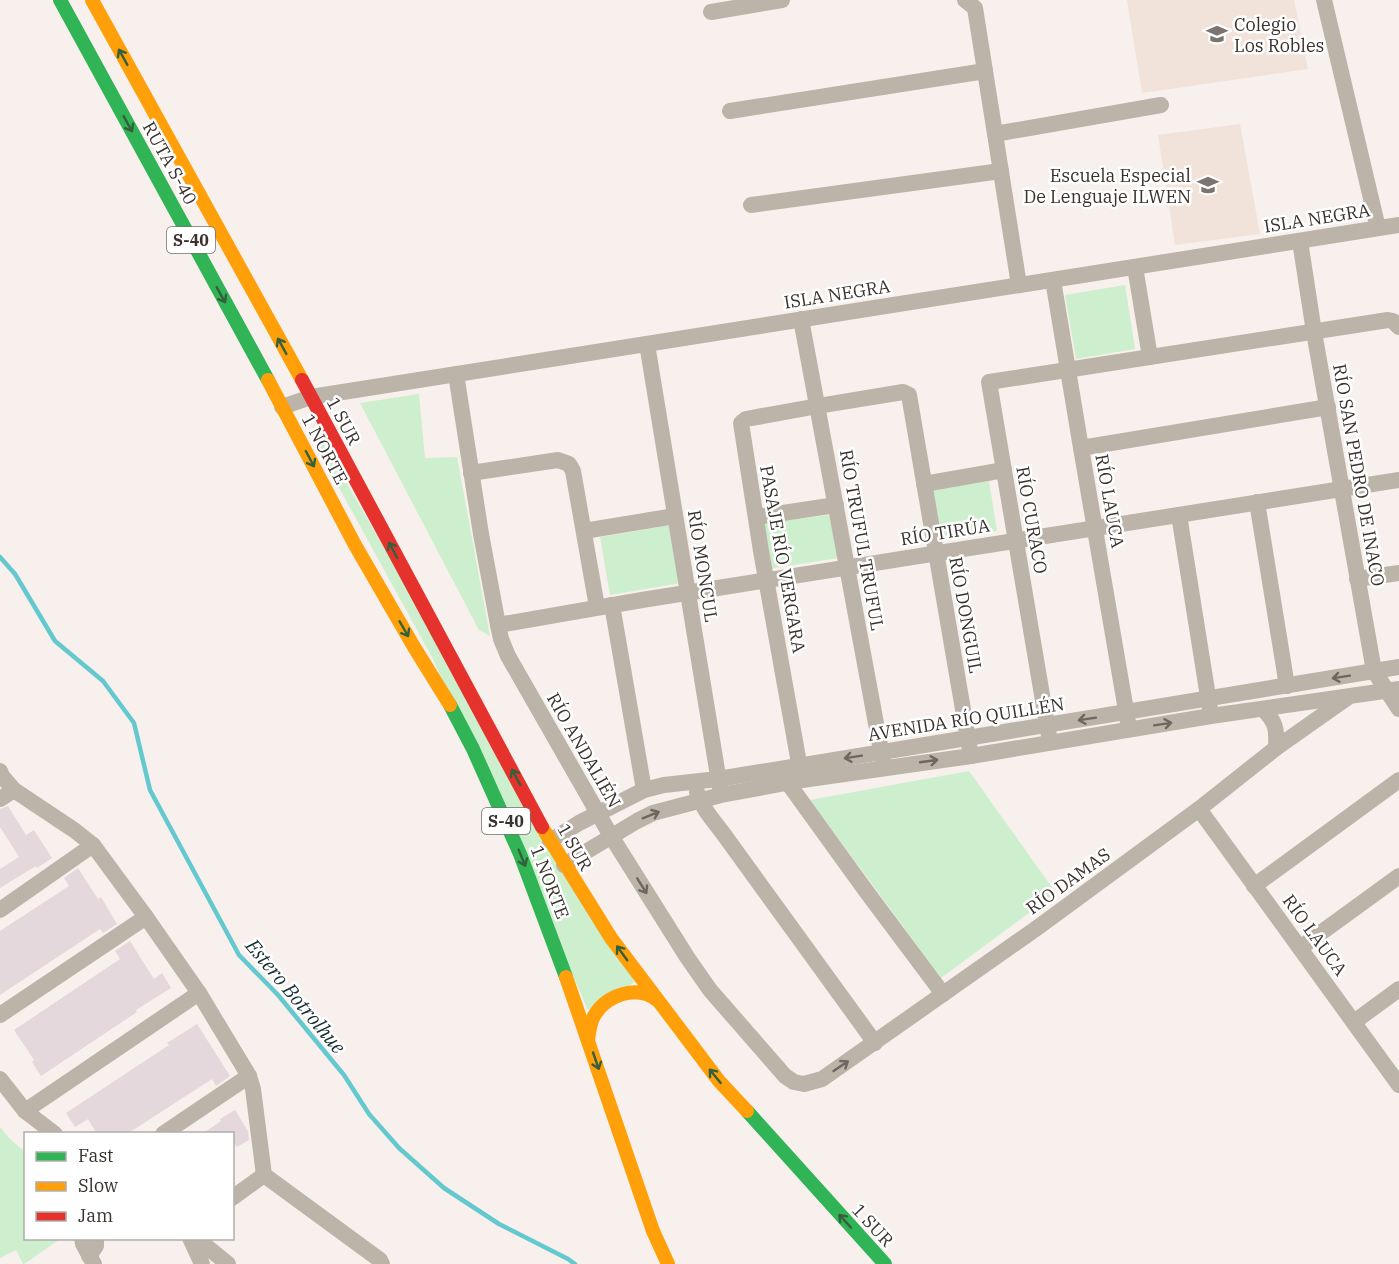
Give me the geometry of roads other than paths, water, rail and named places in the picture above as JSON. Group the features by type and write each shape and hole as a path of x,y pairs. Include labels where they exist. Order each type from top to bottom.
{"main road":[{"name":"RUTA S-40","path":"60,0 282,407"},
{"name":"RUTA S-40","path":"92,0 311,397"},
{"name":"1 SUR","path":"311,397 550,841 611,938 719,1081 885,1264"},
{"name":"1 NORTE","path":"282,407 355,544 453,710 473,749 520,854 557,950 653,1231 668,1264"},
{"path":"588,1040 594,1016 613,998 623,994 643,993 657,1000"}],"street":[{"path":"711,12 782,0"},
{"path":"965,0 975,8 1019,285"},
{"path":"1324,0 1378,228"},
{"path":"730,111 985,71"},
{"path":"995,134 1161,105"},
{"path":"751,205 1001,171"},
{"name":"ISLA NEGRA","path":"282,407 311,397 1399,225"},
{"name":"RÍO SAN PEDRO DE INACO","path":"1300,241 1374,672 1393,690 1399,709"},
{"path":"1135,267 1149,357"},
{"name":"RÍO LAUCA","path":"1053,280 1129,729"},
{"name":"RÍO TRUFUL TRUFUL","path":"801,319 883,760"},
{"path":"1068,370 1388,320 1399,327"},
{"name":"RÍO MONCUL","path":"647,344 719,787"},
{"name":"RÍO CURACO","path":"1050,742 989,382 1068,370"},
{"name":"RÍO ANDALIÉN","path":"456,374 498,625 508,656 597,813 710,990 785,1076 794,1082 804,1084"},
{"name":"RÍO DONGUIL","path":"818,406 903,392 909,395 970,756"},
{"name":"PASAJE RÍO VERGARA","path":"794,774 741,423 746,419 818,406"},
{"path":"1081,448 1328,408"},
{"path":"471,473 558,460 569,464 573,471 584,531 604,606 644,790"},
{"path":"924,484 1004,470"},
{"name":"RÍO TIRÚA","path":"498,625 604,606 1399,480"},
{"path":"1257,502 1287,686"},
{"path":"756,517 836,505"},
{"path":"1179,515 1211,716"},
{"path":"584,531 675,516"},
{"path":"1357,579 1399,573"},
{"name":"AVENIDA RÍO QUILLÉN","path":"550,841 597,813 644,790 664,785 694,781 719,787 883,760 968,738 1399,667"},
{"name":"AVENIDA RÍO QUILLÉN","path":"883,760 970,756 1211,716 1393,690"},
{"name":"RÍO DAMAS","path":"804,1084 822,1079 875,1043 1199,809 1276,748 1347,698"},
{"path":"1263,709 1272,718 1277,729 1276,748"},
{"path":"0,771 7,795 74,830 93,845 199,993 249,1076 253,1089 264,1175 380,1260 382,1264"},
{"path":"794,774 866,891 943,994"},
{"path":"1254,886 1399,780"},
{"path":"694,781 700,800 875,1043"},
{"name":"AVENIDA RÍO QUILLÉN","path":"564,865 653,813 700,800 719,787"},
{"name":"RÍO LAUCA","path":"1199,809 1399,1085"},
{"path":"0,910 93,845"},
{"path":"1300,948 1399,876"},
{"path":"0,1015 146,917"},
{"path":"1354,1022 1399,989"},
{"path":"25,1111 199,993"},
{"path":"166,1132 249,1076"},
{"path":"0,1079 25,1111 52,1132"},
{"path":"234,1197 264,1175"},
{"path":"82,1240 91,1260"},
{"path":"91,1260 96,1240"},
{"path":"190,1240 202,1264"},
{"path":"197,1240 228,1264"}],"waterway":[{"name":"Estero Botrolhue","path":"0,557 15,574 55,641 103,681 134,723 150,790 239,955 278,995 344,1075 369,1114 399,1148 444,1188 499,1224 575,1264"}],"place":[{"name":"Colegio Los Robles","path":"1217,34"},
{"name":"Escuela Especial De Lenguaje ILWEN","path":"1208,185"}]}
